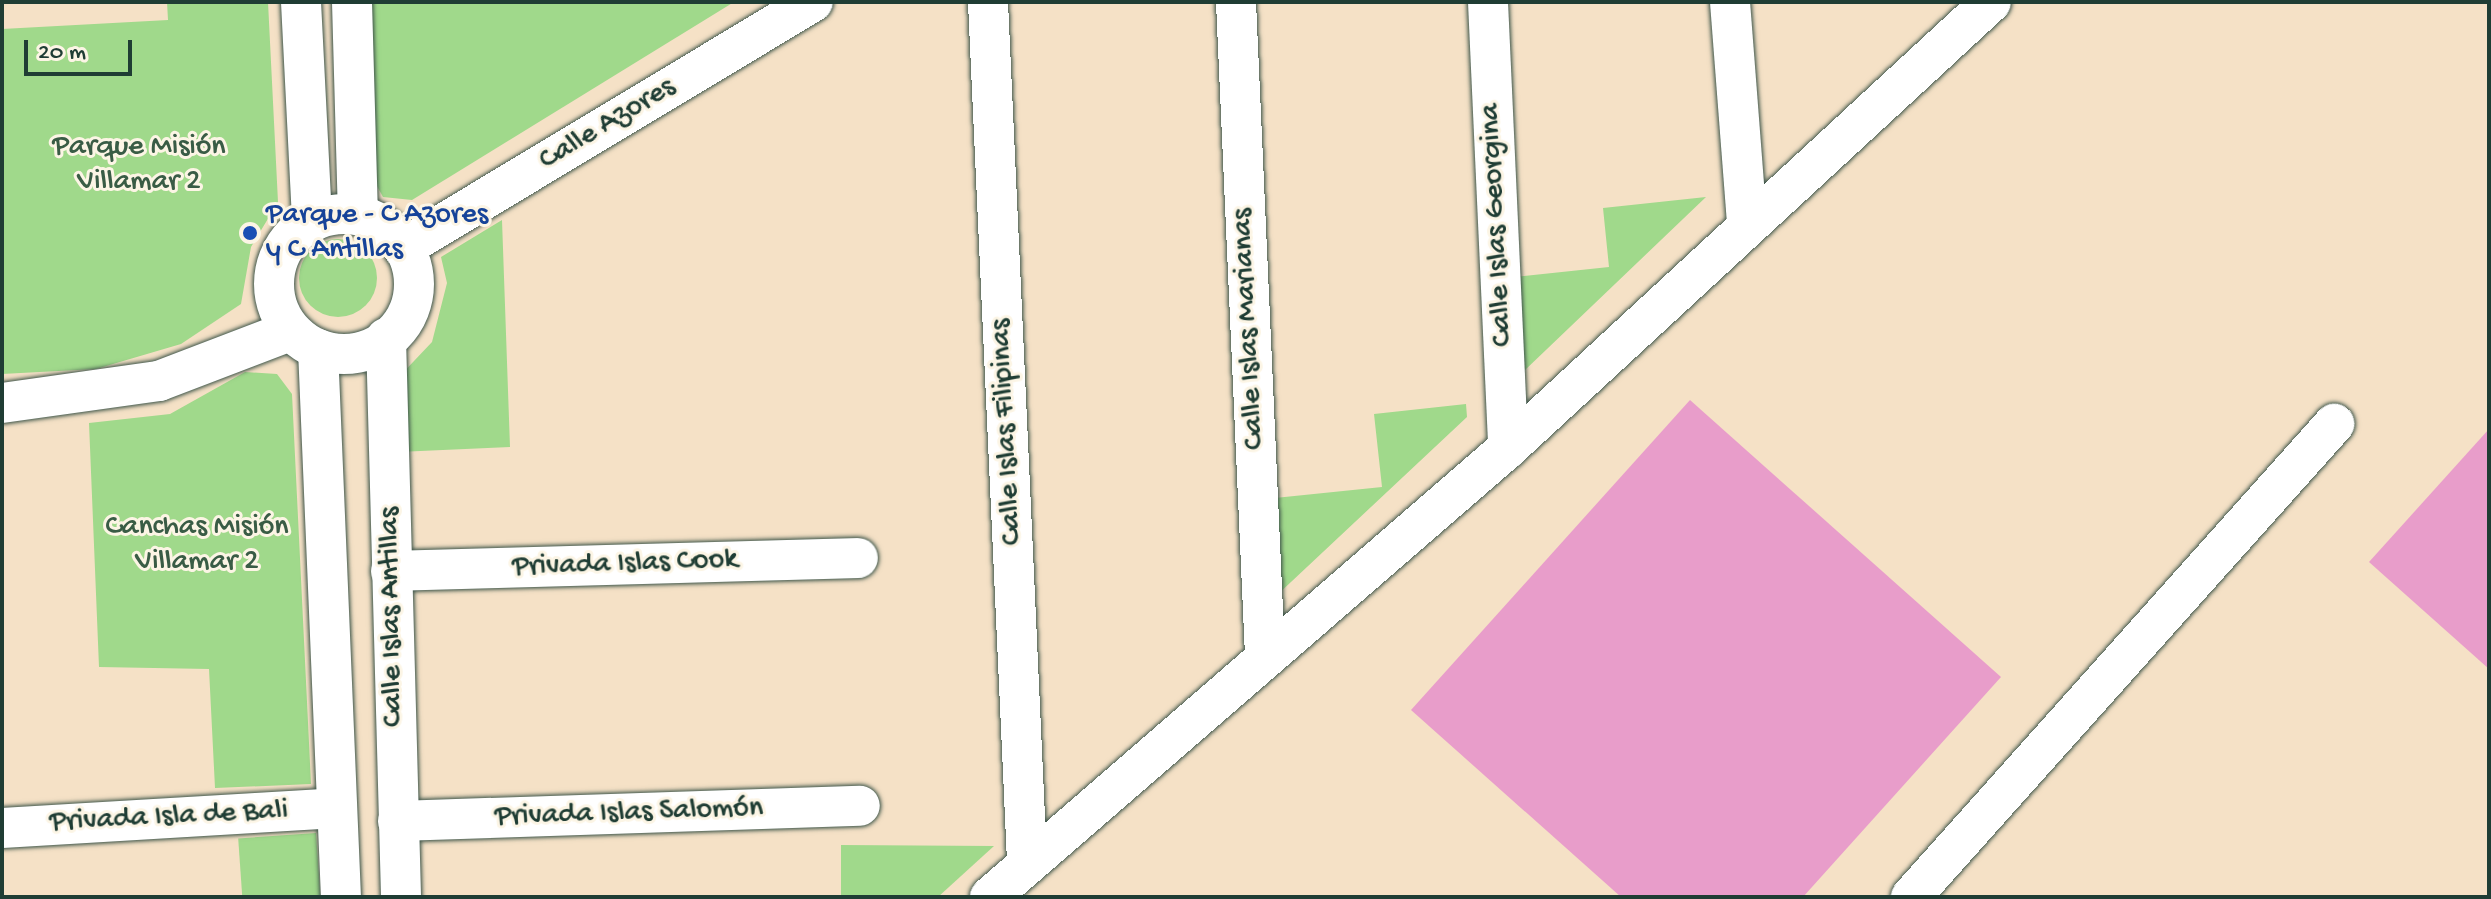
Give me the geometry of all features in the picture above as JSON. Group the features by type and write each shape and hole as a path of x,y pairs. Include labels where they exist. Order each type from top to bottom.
{"street":[{"path":"301,2 312,222"},
{"path":"352,2 358,214"},
{"name":"Calle Azores","path":"403,248 813,2"},
{"name":"Calle Islas Filipinas","path":"988,2 1027,862"},
{"name":"Calle Islas Marianas","path":"1236,2 1265,656"},
{"name":"Calle Islas Georgina","path":"1488,2 1508,448"},
{"path":"1730,2 1747,225"},
{"path":"990,897 1508,448 1991,2"},
{"path":"2,403 159,381 304,340 359,353 386,338 412,302 412,265 385,226 358,214 312,222 282,248 272,280 304,340"},
{"name":"Calle Islas Antillas","path":"386,338 401,897"},
{"name":"Calle Islas Antillas","path":"304,340 341,897"},
{"path":"1911,897 2334,424"},
{"name":"Privada Islas Cook","path":"391,571 858,558"},
{"name":"Privada Islas Salomón","path":"398,821 860,806"},
{"name":"Privada Isla de Bali","path":"2,828 336,808"}],"green space":[{"name":"Parque Misión Villamar 2","path":"167,2 268,2 278,202 251,247 241,304 181,344 96,369 2,374 2,29 168,20"},
{"path":"362,2 734,2 412,200 383,197 372,177"},
{"path":"1706,197 1524,371 1514,277 1609,267 1603,208"},
{"path":"502,220 510,447 398,452 396,380 432,342 447,283 441,257"},
{"path":"330,239 346,239 360,245 371,256 377,278 371,300 360,311 346,317 330,317 316,311 305,300 299,286 299,270 305,256 316,245"},
{"name":"Canchas Misión Villamar 2","path":"245,372 277,374 292,394 311,784 215,788 209,669 99,667 89,423 170,414"},
{"path":"1466,404 1467,417 1275,597 1265,499 1382,487 1374,414"},
{"path":"316,833 320,897 242,897 238,838"},
{"path":"841,845 994,846 938,897 841,897"}],"building":[{"path":"1690,400 2001,677 1803,897 1621,897 1411,710"},
{"path":"2489,429 2489,669 2369,562"}],"place":[{"name":"Parque - C Azores y C Antillas","path":"250,233"}]}
